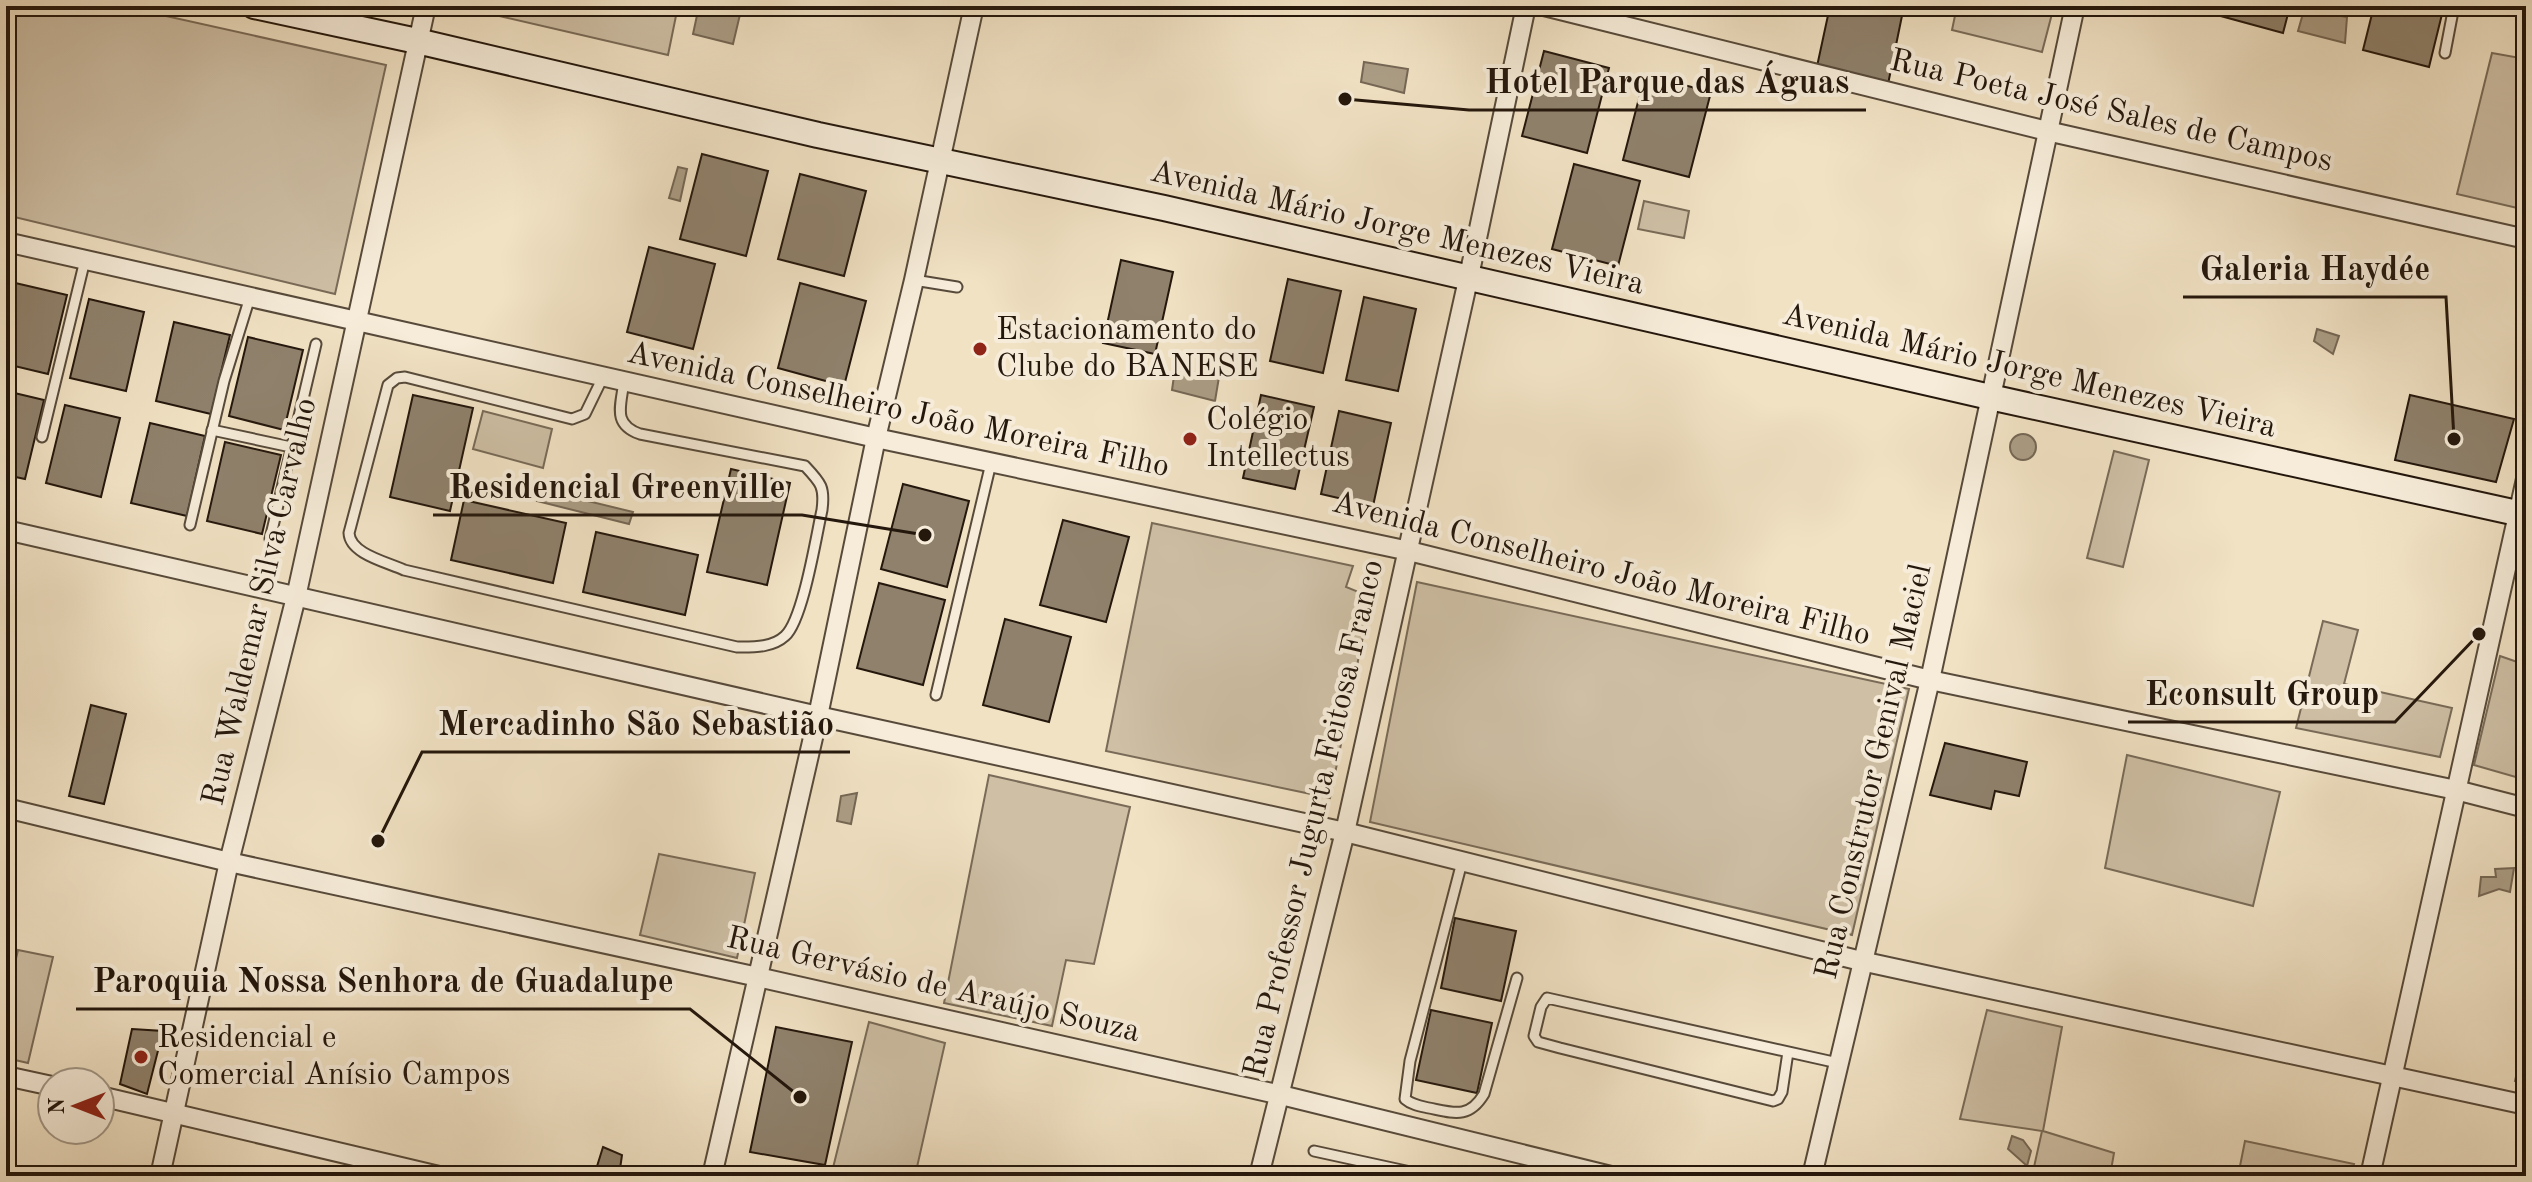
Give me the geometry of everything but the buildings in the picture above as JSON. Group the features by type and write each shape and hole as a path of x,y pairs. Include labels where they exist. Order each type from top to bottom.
{"street":[{"name":"Avenida Mário Jorge Menezes Vieira","path":"254,6 818,135 1468,276 1990,397 2523,514"},
{"name":"Rua Waldemar Silva Carvalho","path":"160,1176 229,862 296,597 426,6"},
{"path":"712,1176 818,716 876,438 974,6"},
{"name":"Rua Professor Jugurta Feitosa Franco","path":"1259,1176 1345,832 1526,6"},
{"name":"Rua Poeta José Sales de Campos","path":"1544,6 2047,131 2526,239"},
{"name":"Rua Construtor Genival Maciel","path":"1812,1176 1930,680 2075,6"},
{"name":"Avenida Conselheiro João Moreira Filho","path":"6,242 876,438 1409,551 1930,680 2456,790 2526,808"},
{"path":"2370,1176 2456,790 2523,514 2526,479"},
{"path":"6,530 818,716 1345,832 1861,961 2526,1105"},
{"name":"Rua Gervásio de Araújo Souza","path":"6,808 229,862 1281,1095 1611,1176"},
{"path":"6,1076 36,1083"},
{"path":"116,1100 439,1176"}],"lane":[{"path":"2445,53 2454,6"},
{"path":"42,437 85,260"},
{"path":"914,280 957,287"},
{"path":"190,525 224,381 250,297"},
{"path":"270,539 316,344"},
{"path":"603,377 585,414 572,419 405,377 397,378 388,385 349,540 355,548 404,570 737,647 757,647 786,635 797,618 822,510 824,495 821,482 805,466 628,430 620,416 624,381"},
{"path":"212,430 291,447"},
{"path":"936,695 991,463"},
{"path":"1462,862 1410,1061 1405,1099 1410,1104 1451,1112 1462,1112 1478,1104 1487,1084 1517,978"},
{"path":"1788,1052 1782,1092 1773,1101 1560,1048 1538,1042 1534,1036 1541,1007 1547,998 1838,1063"},
{"path":"1314,1151 1429,1176"}],"shaded area":[{"path":"6,6 121,6 386,65 335,294 6,215"},
{"path":"456,6 678,6 668,55"},
{"path":"699,6 742,6 733,44 693,34"},
{"path":"1957,6 2054,6 2042,52 1952,30"},
{"path":"2304,10 2347,17 2345,43 2298,31"},
{"path":"2492,53 2526,59 2526,210 2457,194"},
{"path":"1364,62 1408,69 1404,93 1361,82"},
{"path":"678,167 687,169 680,201 669,198"},
{"path":"1644,201 1689,211 1684,238 1638,229"},
{"path":"2317,329 2339,336 2333,354 2314,341"},
{"path":"1175,369 1219,377 1215,401 1172,390"},
{"path":"483,411 552,429 543,468 473,449"},
{"path":"2023,434 2032,438 2036,447 2032,456 2023,460 2014,456 2010,447 2014,438"},
{"path":"2114,451 2149,460 2123,567 2087,558"},
{"path":"541,483 563,489 563,495 633,512 629,524 537,501"},
{"path":"1152,523 1353,566 1346,587 1371,597 1330,798 1106,751"},
{"path":"1417,582 1909,689 1852,935 1370,822"},
{"path":"2323,621 2358,630 2344,684 2452,708 2440,757 2296,728"},
{"path":"2500,656 2526,665 2526,780 2474,765"},
{"path":"2127,755 2280,792 2253,906 2105,868"},
{"path":"989,775 1130,807 1094,964 1066,960 1052,1026 944,1003"},
{"path":"857,793 851,824 837,821 841,796"},
{"path":"659,854 755,873 737,958 640,935"},
{"path":"2514,868 2510,892 2499,889 2479,896 2481,877 2496,877 2495,869"},
{"path":"18,950 53,957 28,1063 6,1058 6,1001"},
{"path":"1987,1010 2062,1027 2043,1131 2114,1153 2110,1176 2032,1176 2042,1131 1960,1119"},
{"path":"869,1022 945,1043 915,1176 831,1176"},
{"path":"2526,1034 2526,1084 2515,1081"},
{"path":"2012,1136 2023,1140 2031,1151 2027,1166 2008,1149"},
{"path":"2245,1141 2354,1164 2351,1176 2238,1176"}],"place":[{"name":"Hotel Parque das Águas","path":"1345,99"},
{"name":"Estacionamento do Clube do BANESE","path":"980,349"},
{"name":"Colégio Intellectus","path":"1190,439"},
{"name":"Galeria Haydée","path":"2454,439"},
{"name":"Residencial Greenville","path":"925,535"},
{"name":"Econsult Group","path":"2479,634"},
{"name":"Mercadinho São Sebastião","path":"378,841"},
{"name":"Residencial e Comercial Anísio Campos","path":"141,1057"},
{"name":"Paroquia Nossa Senhora de Guadalupe","path":"800,1097"}]}
